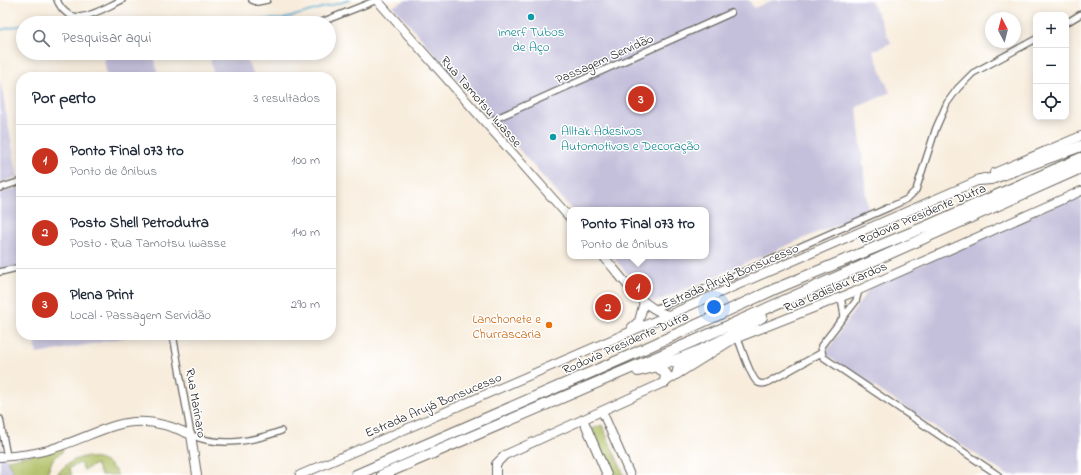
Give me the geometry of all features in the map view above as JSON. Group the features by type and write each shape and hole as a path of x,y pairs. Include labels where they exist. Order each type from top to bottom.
{"highway":[{"path":"979,180 991,179 1081,146"},
{"name":"Rodovia Presidente Dutra","path":"356,475 624,358 775,290 1081,158"},
{"name":"Rodovia Presidente Dutra","path":"382,475 789,300 1081,168"},
{"path":"608,379 667,363 750,325 789,300"},
{"path":"735,340 750,325"},
{"path":"657,366 666,374 665,382"}],"street":[{"path":"87,16 122,0"},
{"path":"252,0 257,2 267,0"},
{"path":"336,16 377,0"},
{"name":"Rua Tamotsu Iwasse","path":"377,0 567,215"},
{"path":"58,1 67,15 70,16"},
{"name":"Passagem Servidão","path":"486,123 731,13"},
{"path":"1069,21 1081,14"},
{"path":"652,308 656,309 688,296 907,199 916,190 936,128 947,103 958,88 973,73 1033,41"},
{"name":"Estrada Arujá Bonsucesso","path":"300,475 1081,136"},
{"path":"0,188 16,183"},
{"name":"Rua Ladislau Kardos","path":"665,382 676,375 678,366 735,340 859,290 1081,191"},
{"path":"606,259 644,302 652,308 668,315"},
{"path":"0,272 16,268"},
{"path":"859,290 856,301 823,344 821,353 826,361 998,475"},
{"path":"841,297 844,315"},
{"path":"630,331 640,321 644,302"},
{"name":"Rua Marinaro","path":"174,340 197,475"},
{"path":"735,340 754,377 758,383 762,384 769,382 821,353"},
{"path":"496,475 496,464 501,457 665,382"},
{"path":"602,411 630,475"},
{"path":"0,419 4,457 48,450 109,426 133,422 147,421 162,423 191,435 213,441 253,440 282,431"},
{"path":"583,419 607,475"}],"shaded area":[{"path":"407,0 749,0 754,8 773,0 871,0 891,43 873,51 890,93 857,107 868,213 816,233 653,303 615,259 709,259 709,207 569,207 393,6"},
{"path":"104,60 155,60 157,72 106,72"},
{"path":"210,60 246,60 252,72 213,72"},
{"path":"0,80 16,166 16,178 0,183"},
{"path":"16,188 16,270 0,275 0,193"},
{"path":"1081,194 1081,475 1007,475 825,354 870,287"},
{"path":"34,340 112,340 37,354"},
{"path":"0,440 2,450 15,475 0,475"}],"green space":[{"path":"602,425 624,475 612,475 592,429"},
{"path":"63,448 62,452 53,459 46,475 15,475 7,460"},
{"path":"84,457 95,458 108,463 118,475 101,475 96,464 84,470 80,463 69,468 72,475 57,475 69,463"}],"waterway":[{"path":"294,16 350,0"},
{"path":"0,30 16,27"}],"place":[{"name":"Imerf Tubos de Aço","path":"531,17"},
{"name":"Plena Print","path":"641,99"},
{"name":"Alltak Adesivos Automotivos e Decoração","path":"553,137"},
{"name":"Ponto Final 073 tro","path":"638,287"},
{"name":"Posto Shell Petrodutra","path":"608,307"},
{"name":"Lanchonete e Churrascaria","path":"549,325"}]}
